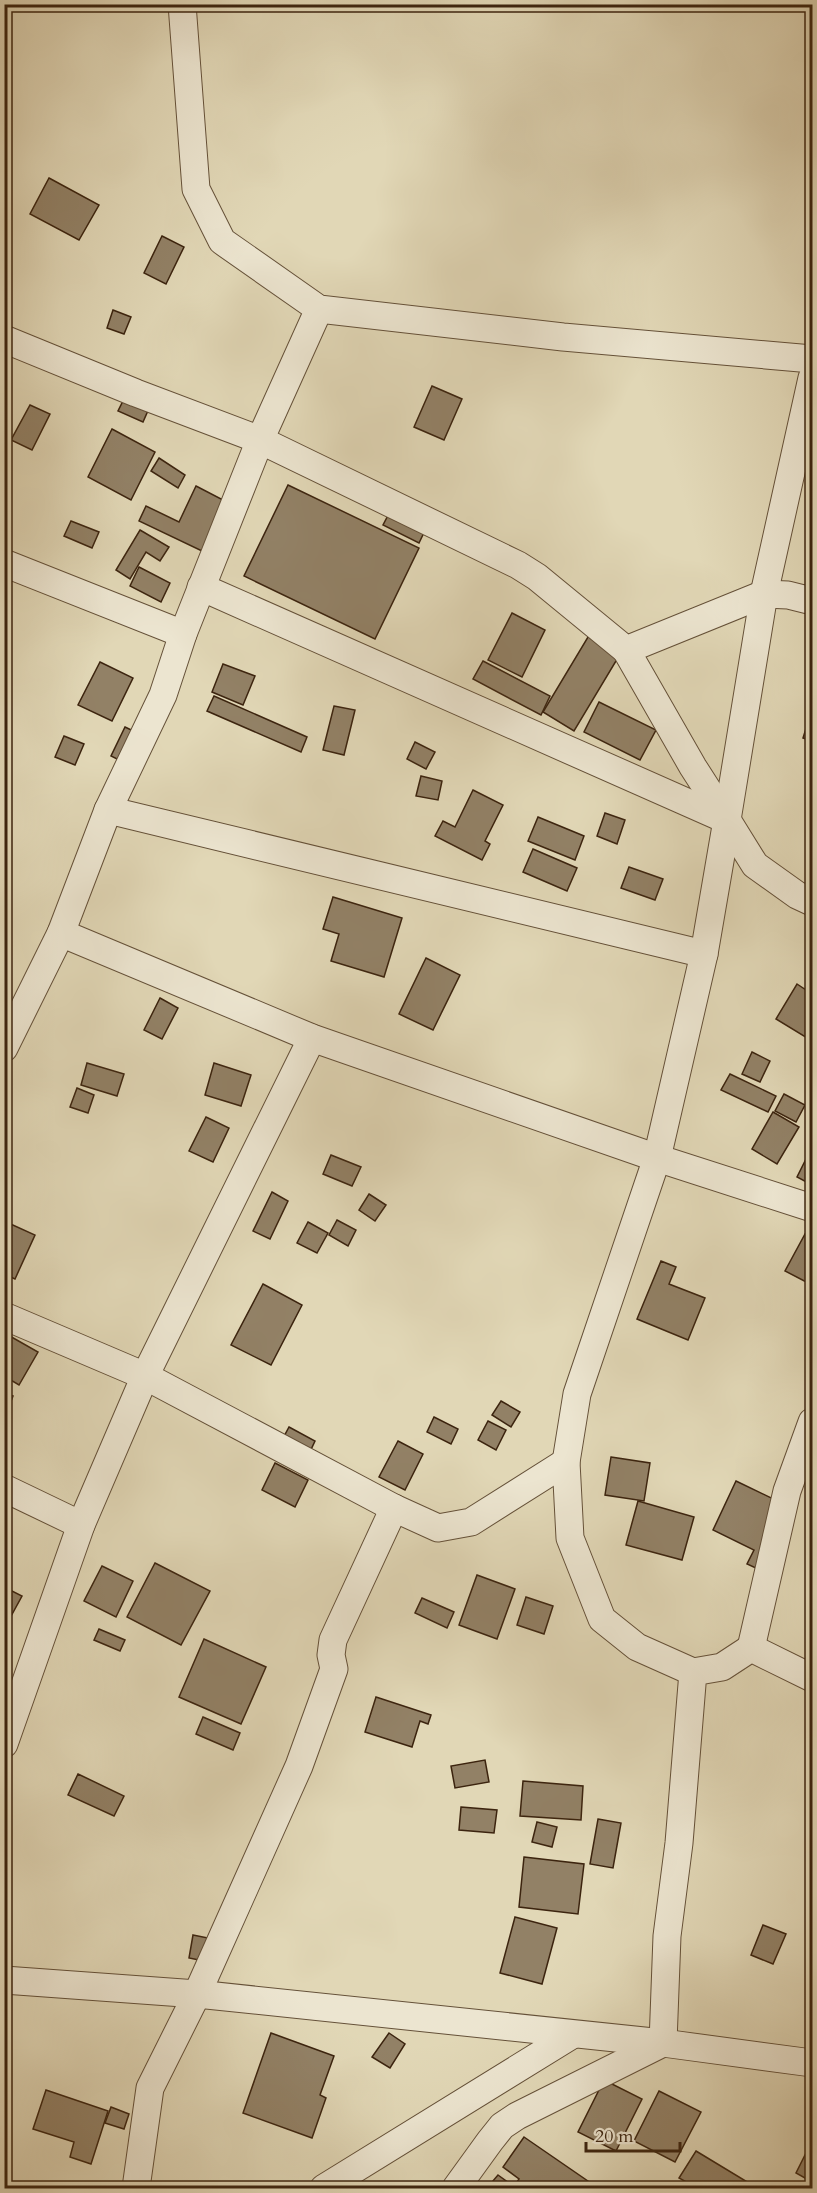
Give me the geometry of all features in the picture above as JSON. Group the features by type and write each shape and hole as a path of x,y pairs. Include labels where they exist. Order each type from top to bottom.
{"street":[{"path":"182,4 196,189 222,241 319,309 563,337 813,359"},
{"path":"4,1048 61,933 108,810 164,695 183,634 260,440 319,309"},
{"path":"4,339 260,440 518,565 537,577 626,650 693,767 755,865 797,895 813,902"},
{"path":"813,378 764,594 704,954 657,1158 577,1394 566,1462 570,1539 602,1618 637,1647 693,1672 722,1667 751,1648 787,1491 813,1422"},
{"path":"4,563 183,634"},
{"path":"201,587 727,820"},
{"path":"626,650 764,594 788,595 813,601"},
{"path":"108,810 704,954"},
{"path":"61,933 312,1038 657,1158 813,1208"},
{"path":"4,1744 81,1524 145,1376 312,1038"},
{"path":"4,1316 145,1376 394,1508 438,1528 471,1522 566,1462"},
{"path":"4,1488 81,1524"},
{"path":"136,2188 150,2088 197,1994 299,1766 334,1669 331,1655 333,1640 394,1508"},
{"path":"751,1648 813,1678"},
{"path":"663,2043 667,1936 679,1843 693,1672"},
{"path":"4,1980 197,1994 663,2043 813,2063"},
{"path":"324,2188 572,2035"},
{"path":"456,2188 502,2126 517,2116 663,2043"}],"building":[{"path":"49,178 99,205 79,240 30,214"},
{"path":"162,236 184,247 166,284 144,273"},
{"path":"113,310 131,317 124,334 107,328"},
{"path":"432,386 462,399 444,440 414,427"},
{"path":"126,395 150,406 143,422 118,411"},
{"path":"30,405 50,414 32,450 11,440"},
{"path":"112,429 155,452 131,500 88,477"},
{"path":"159,458 185,475 178,488 151,471"},
{"path":"288,485 419,548 375,639 244,576"},
{"path":"196,486 227,502 202,551 139,521 146,506 179,522"},
{"path":"394,504 429,522 419,543 383,525"},
{"path":"71,521 99,532 92,548 64,536"},
{"path":"140,530 169,547 160,561 146,552 130,579 116,570"},
{"path":"139,567 170,583 161,602 130,586"},
{"path":"512,613 545,630 522,677 488,660"},
{"path":"597,622 628,641 574,731 543,712"},
{"path":"483,661 550,696 541,715 473,679"},
{"path":"100,662 133,678 112,721 78,705"},
{"path":"223,664 255,676 243,705 212,692"},
{"path":"214,696 307,737 301,752 207,711"},
{"path":"599,702 656,730 640,760 584,732"},
{"path":"334,706 355,710 344,755 323,750"},
{"path":"809,719 812,720 812,741 803,738"},
{"path":"125,727 144,736 129,765 111,756"},
{"path":"64,736 84,744 75,765 55,757"},
{"path":"415,742 435,752 426,769 407,759"},
{"path":"421,776 442,781 438,800 416,796"},
{"path":"473,790 503,805 485,841 490,844 482,860 435,836 443,821 455,827"},
{"path":"605,813 625,820 617,844 597,836"},
{"path":"538,817 584,836 575,860 528,841"},
{"path":"533,849 577,868 567,891 523,872"},
{"path":"629,867 663,879 655,900 621,888"},
{"path":"333,897 402,918 384,977 331,961 339,934 323,929"},
{"path":"426,958 460,975 433,1030 399,1014"},
{"path":"797,984 812,994 812,1041 776,1019"},
{"path":"160,998 178,1008 162,1039 144,1030"},
{"path":"752,1052 770,1061 760,1082 742,1074"},
{"path":"87,1063 124,1074 117,1096 81,1085"},
{"path":"214,1063 251,1075 241,1106 205,1095"},
{"path":"730,1074 776,1096 768,1112 721,1090"},
{"path":"77,1088 94,1095 88,1113 70,1107"},
{"path":"784,1094 805,1105 796,1122 775,1111"},
{"path":"773,1112 799,1127 777,1164 752,1149"},
{"path":"206,1117 229,1128 213,1162 189,1151"},
{"path":"812,1147 812,1185 797,1177"},
{"path":"331,1155 361,1167 352,1186 323,1174"},
{"path":"272,1192 288,1201 270,1239 253,1231"},
{"path":"369,1194 386,1205 375,1221 359,1210"},
{"path":"337,1220 356,1230 348,1246 329,1235"},
{"path":"4,1221 35,1235 15,1279 4,1274"},
{"path":"308,1222 328,1233 317,1253 297,1243"},
{"path":"805,1234 812,1238 812,1285 785,1271"},
{"path":"661,1261 676,1267 669,1284 705,1298 688,1340 637,1319"},
{"path":"263,1284 302,1305 271,1365 231,1345"},
{"path":"8,1335 38,1352 19,1385 4,1376 4,1341"},
{"path":"4,1393 13,1396 7,1412 4,1411"},
{"path":"501,1401 520,1412 511,1427 492,1415"},
{"path":"434,1417 458,1429 451,1444 427,1432"},
{"path":"488,1421 506,1430 496,1450 478,1440"},
{"path":"289,1427 315,1441 307,1458 280,1444"},
{"path":"398,1441 423,1454 405,1490 379,1477"},
{"path":"611,1457 650,1463 644,1501 605,1495"},
{"path":"275,1463 308,1480 295,1507 262,1490"},
{"path":"736,1481 788,1506 758,1569 747,1564 754,1550 713,1530"},
{"path":"638,1501 694,1517 682,1560 626,1545"},
{"path":"155,1563 210,1591 181,1645 127,1617"},
{"path":"102,1566 133,1581 116,1617 84,1601"},
{"path":"477,1575 515,1589 497,1639 459,1625"},
{"path":"4,1587 22,1596 4,1629"},
{"path":"526,1597 553,1606 544,1634 517,1625"},
{"path":"422,1598 454,1612 447,1628 415,1613"},
{"path":"99,1629 125,1640 120,1651 94,1640"},
{"path":"204,1639 266,1667 241,1724 179,1697"},
{"path":"376,1697 431,1715 428,1724 420,1721 412,1747 365,1732"},
{"path":"203,1717 240,1733 233,1750 196,1734"},
{"path":"485,1760 489,1782 455,1788 451,1766"},
{"path":"78,1774 124,1796 114,1816 68,1795"},
{"path":"523,1781 583,1786 581,1820 520,1816"},
{"path":"461,1807 497,1810 494,1833 459,1830"},
{"path":"598,1819 621,1823 613,1868 590,1864"},
{"path":"537,1822 557,1827 552,1847 532,1842"},
{"path":"524,1857 584,1864 578,1914 519,1907"},
{"path":"515,1917 557,1928 542,1984 500,1973"},
{"path":"763,1925 786,1934 773,1964 751,1955"},
{"path":"193,1935 213,1939 209,1962 189,1958"},
{"path":"271,2033 334,2056 320,2095 326,2098 312,2138 243,2113"},
{"path":"389,2033 405,2044 390,2068 372,2057"},
{"path":"604,2080 642,2099 616,2151 578,2132"},
{"path":"46,2090 108,2111 91,2164 70,2157 74,2142 33,2129"},
{"path":"659,2091 701,2112 675,2162 634,2141"},
{"path":"111,2107 129,2114 124,2129 105,2123"},
{"path":"524,2137 598,2188 513,2188 519,2179 503,2167"},
{"path":"696,2151 754,2186 753,2188 697,2188 679,2178"},
{"path":"806,2153 812,2156 812,2182 796,2173"},
{"path":"498,2175 513,2186 511,2188 487,2188"}]}
